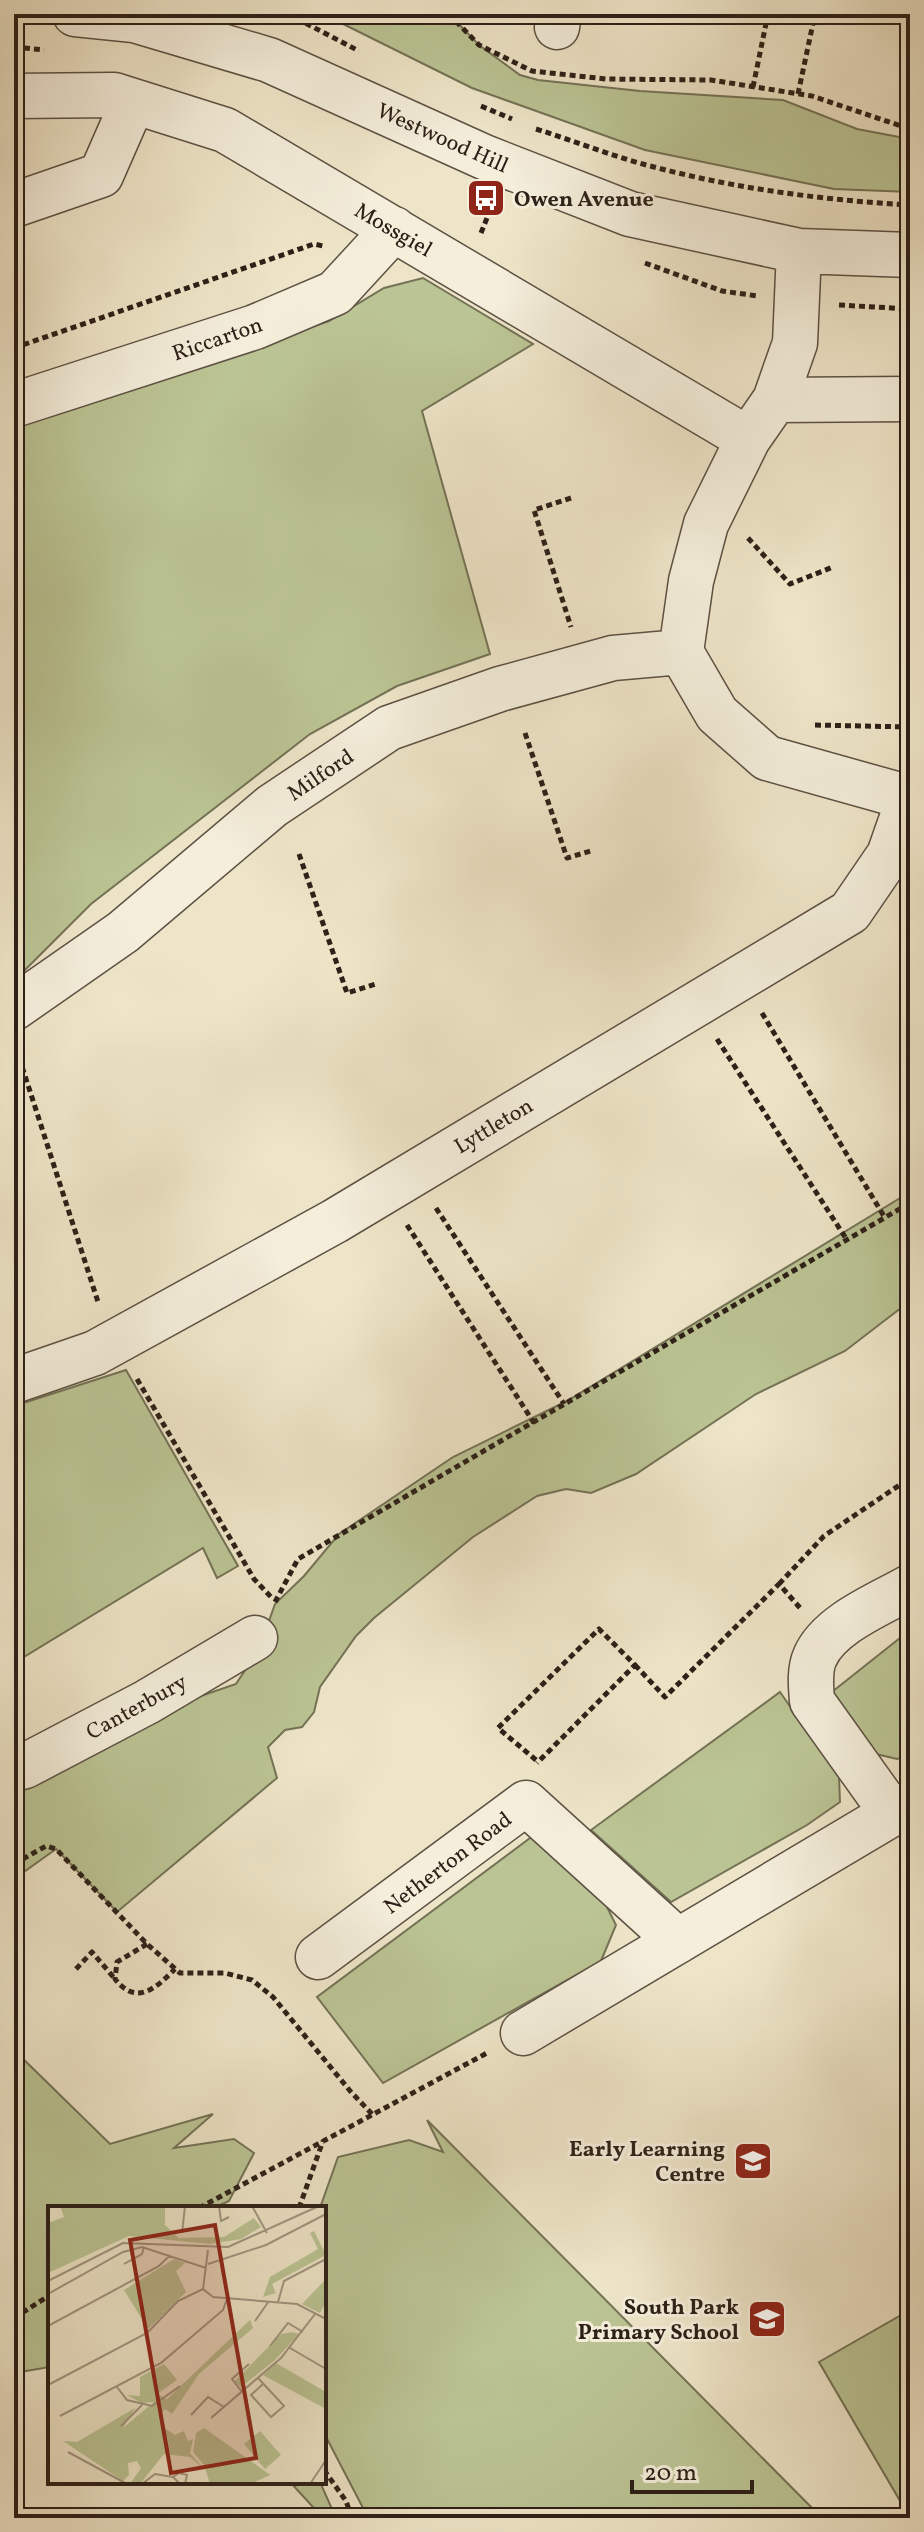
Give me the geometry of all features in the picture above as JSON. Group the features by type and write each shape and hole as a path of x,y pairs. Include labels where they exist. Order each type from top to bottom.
{"street":[{"name":"Westwood Hill","path":"75,14 134,20 269,60 484,157 630,214 799,251 910,255"},
{"name":"Mossgiel","path":"14,96 114,95 225,130 382,242 748,439"},
{"path":"14,205 101,175 133,102"},
{"name":"Riccarton","path":"14,405 268,321 335,293 382,242"},
{"path":"799,251 795,343 775,400 748,439 706,524 691,581 681,652 717,714 767,758 910,798"},
{"path":"775,400 910,399"},
{"name":"Milford","path":"14,1008 123,932 272,806 389,728 500,689 613,658 681,652"},
{"name":"Lyttleton","path":"14,1381 113,1343 400,1182 850,912 889,855 910,798"},
{"path":"523,2033 901,1808 812,1701 810,1680 815,1657 837,1628 910,1587"},
{"name":"Canterbury","path":"14,1769 147,1702 265,1620"},
{"name":"Netherton Road","path":"318,1957 532,1782 678,1941"}],"path":[{"path":"288,14 367,55"},
{"path":"449,14 479,45 532,71 606,79 711,80 812,96 910,129"},
{"path":"753,87 768,14"},
{"path":"798,94 815,14"},
{"path":"475,103 515,120"},
{"path":"529,126 653,167 764,191 910,205"},
{"path":"14,348 314,244 382,242"},
{"path":"571,498 534,510 572,629"},
{"path":"748,538 790,584 833,567"},
{"path":"813,725 910,727"},
{"path":"525,733 567,858 594,850"},
{"path":"299,854 347,993 376,984"},
{"path":"741,977 885,1218"},
{"path":"694,1004 847,1240"},
{"path":"18,1052 113,1343 254,1579 265,1620"},
{"path":"400,1182 564,1404"},
{"path":"400,1182 534,1423"},
{"path":"265,1620 298,1559 910,1203"},
{"path":"635,1665 532,1782 498,1728 599,1629 635,1665 665,1697 824,1536 910,1478"},
{"path":"779,1584 828,1640"},
{"path":"14,1864 46,1846 56,1849 147,1944 180,1973 225,1973 252,1980 273,1997 372,2114"},
{"path":"115,1979 117,1962 147,1944"},
{"path":"76,1969 92,1952 122,1988 137,1993 160,1985 175,1968"},
{"path":"203,2206 523,2033"},
{"path":"300,2206 324,2139"},
{"path":"14,2318 48,2296"},
{"path":"326,2473 346,2501 352,2518"}],"green space":[{"path":"323,14 449,14 479,45 520,75 538,80 640,91 783,100 857,129 910,139 910,192 834,189 645,150 472,88"},
{"path":"423,278 533,344 422,411 490,654 397,686 310,734 91,904 25,970 14,941 14,427 329,321 384,288"},
{"path":"910,1192 910,1301 845,1351 756,1394 636,1474 591,1493 566,1489 537,1496 473,1537 356,1636 320,1687 314,1712 302,1727 285,1730 268,1747 277,1778 117,1912 56,1849 14,1879 14,1739 42,1742 166,1708 236,1684 259,1649 275,1604 304,1576 339,1534 453,1457 567,1401"},
{"path":"126,1370 238,1566 217,1578 203,1548 14,1663 14,1406"},
{"path":"910,1630 910,1755 897,1759 876,1754 832,1692"},
{"path":"780,1692 839,1777 840,1802 807,1825 671,1902 591,1830"},
{"path":"534,1835 604,1901 616,1925 601,1961 383,2083 317,1997"},
{"path":"14,2050 110,2144 213,2114 174,2148 234,2139 254,2153 229,2201 218,2206 48,2206 48,2367 14,2373"},
{"path":"427,2120 822,2518 366,2518 326,2437 326,2206 321,2206 338,2157 409,2140 443,2152"},
{"path":"910,2310 910,2518 819,2362"},
{"path":"292,2484 321,2484 336,2518 323,2518"}],"place":[{"name":"Owen Avenue","path":"486,198"},
{"name":"Early Learning Centre","path":"753,2161"},
{"name":"South Park Primary School","path":"767,2319"}]}
